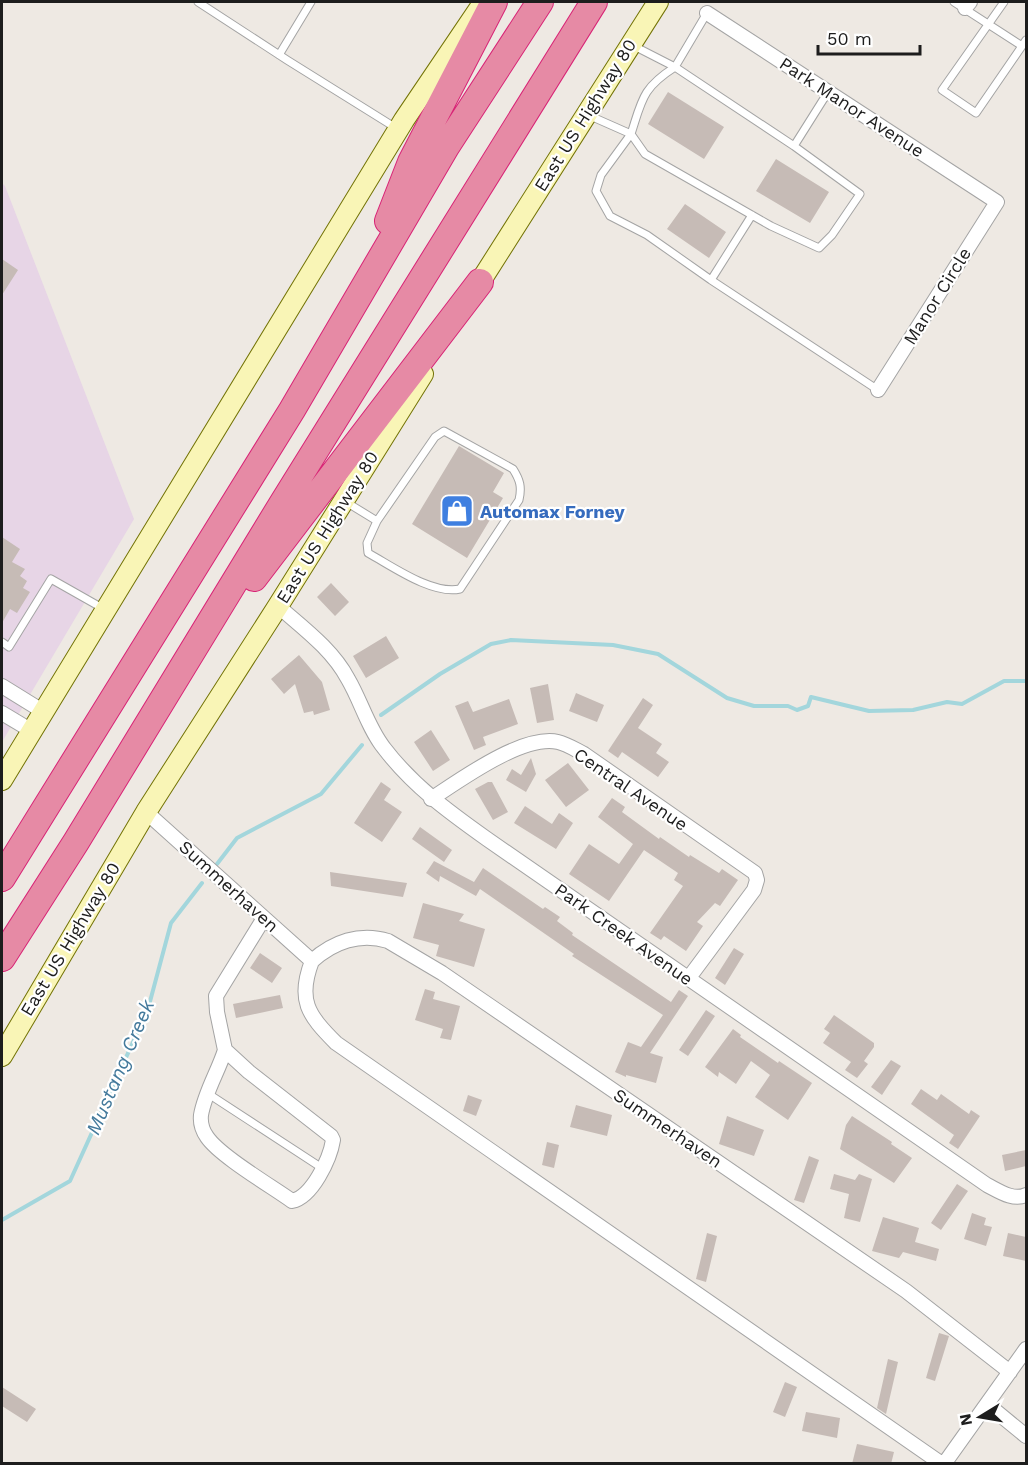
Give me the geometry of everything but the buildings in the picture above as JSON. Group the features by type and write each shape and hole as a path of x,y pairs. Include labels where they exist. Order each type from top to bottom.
{"highway":[{"path":"355,302 411,162 494,2"},
{"path":"2,878 292,410 446,147 540,2"},
{"path":"2,958 76,842 594,2"},
{"path":"207,628 243,593 480,282"}],"main road":[{"path":"2,780 399,129 484,2"},
{"name":"East US Highway 80","path":"2,1056 146,812 278,606 585,114 658,2"}],"street":[{"name":"Park Manor Avenue","path":"707,13 997,201"},
{"name":"Manor Circle","path":"878,390 997,201"},
{"name":"Park Creek Avenue","path":"278,606 323,646 348,677 382,746 412,782 431,799 987,1185 1004,1195 1021,1198 1026,1195"},
{"path":"2,686 44,712"},
{"path":"2,713 32,731"},
{"name":"Central Avenue","path":"431,799 509,751 546,741 559,742 584,754 755,873 757,880 754,890 688,979"},
{"name":"Summerhaven","path":"146,812 312,961 324,950 349,939 381,939 397,946 442,973 906,1291 1010,1372"},
{"path":"225,1050 333,1140 314,1184 299,1199 292,1201 228,1156 208,1139 201,1126 207,1093 225,1050 216,996 264,918"},
{"path":"312,961 306,977 304,992 307,1006 310,1015 336,1043 943,1464 1026,1349"},
{"path":"987,1404 1026,1436"}],"lane":[{"path":"198,2 399,129"},
{"path":"279,55 311,2"},
{"path":"963,4 988,24 1024,43 976,113 942,90 988,24 1004,2"},
{"path":"707,13 675,68 660,77 644,93 631,134 601,175 596,191 610,216 647,235 878,390"},
{"path":"585,114 631,134 645,154 752,215 819,248 832,235 860,194 794,146 675,68 631,44"},
{"path":"794,146 828,92"},
{"path":"711,280 752,215"},
{"path":"444,431 513,469 519,479 521,489 519,500 459,590 449,592 432,587 368,553 367,543 377,521 435,437 444,431"},
{"path":"344,501 377,521"},
{"path":"2,642 9,647 51,579 106,610"},
{"path":"207,1093 322,1168"}],"shaded area":[{"path":"2,183 134,519 2,742"}],"waterway":[{"name":"Mustang Creek","path":"381,715 440,674 491,644 511,640 613,645 658,654 727,698 754,706 788,706 797,710 808,706 811,697 869,711 913,710 947,702 962,704 1004,681 1026,681"},
{"name":"Mustang Creek","path":"217,864 237,838 321,794 362,745"},
{"name":"Mustang Creek","path":"2,1220 70,1181 148,1009 171,923 202,883"}],"place":[{"name":"Automax Forney","path":"457,511"}]}
